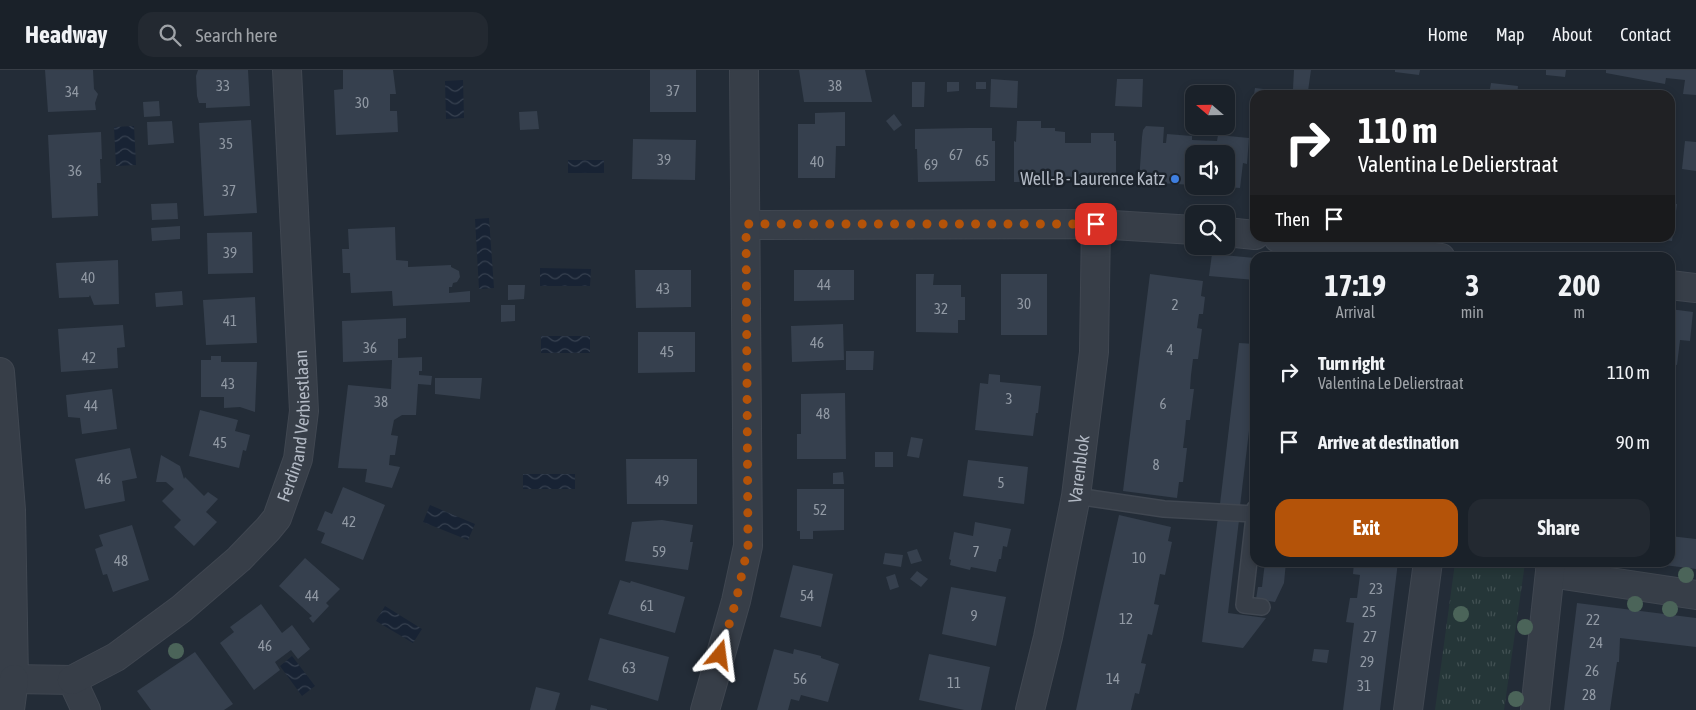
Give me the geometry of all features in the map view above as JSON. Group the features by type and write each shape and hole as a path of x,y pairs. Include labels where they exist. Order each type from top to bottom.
{"street":[{"name":"Ferdinand Verbiestlaan","path":"72,680 116,657 181,609 239,559 277,518 298,459 304,411 287,70"},
{"path":"705,710 736,601 748,546 744,70"},
{"path":"746,224 1096,224 1185,229"},
{"name":"Varenblok","path":"1030,710 1048,638 1076,496 1094,352 1096,224"},
{"path":"1235,233 1250,234"},
{"path":"1311,242 1392,252"},
{"path":"1675,286 1696,288"},
{"path":"0,372 11,510 14,679 10,710"},
{"path":"1408,710 1427,567"},
{"path":"1535,710 1551,568 1696,595"},
{"path":"14,679 72,680 86,710"}],"lane":[{"path":"1076,496 1164,509 1250,514"},
{"path":"1250,550 1244,605 1262,607"}],"green space":[{"path":"1454,567 1524,567 1504,710 1435,710"}],"water":[{"path":"463,80 464,118 446,119 445,81"},
{"path":"134,126 136,165 116,166 114,127"},
{"path":"568,160 604,160 604,173 568,173"},
{"path":"489,218 494,288 479,289 475,219"},
{"path":"540,268 591,269 590,286 540,286"},
{"path":"541,336 590,336 590,353 541,353"},
{"path":"523,474 575,474 575,489 523,489"},
{"path":"430,505 475,524 468,540 423,522"},
{"path":"385,606 422,629 413,643 376,621"},
{"path":"292,656 315,686 302,696 280,666"}],"building":[{"path":"45,70 93,70 94,89 98,94 95,103 96,110 48,112"},
{"path":"198,70 248,70 250,106 206,108 206,103 199,103 197,96 196,76"},
{"path":"343,70 393,70 396,94 390,94 390,111 397,111 398,132 336,135 334,90 343,89"},
{"path":"650,70 696,70 696,112 650,112"},
{"path":"799,70 865,70 872,102 804,102"},
{"path":"1294,70 1311,70 1308,90 1293,89"},
{"path":"1395,70 1420,70 1419,75 1395,72"},
{"path":"1546,70 1566,70 1565,77 1546,75"},
{"path":"1606,70 1696,70 1696,95 1683,94 1685,80 1666,78 1665,84 1606,73"},
{"path":"991,79 1018,81 1017,108 990,107"},
{"path":"1117,79 1143,79 1142,107 1115,106"},
{"path":"912,82 925,82 924,107 912,107"},
{"path":"947,82 959,82 959,91 947,92"},
{"path":"976,82 986,82 986,89 976,89"},
{"path":"1491,83 1518,86 1518,90 1490,90"},
{"path":"1255,88 1273,90 1255,90"},
{"path":"159,101 160,116 144,117 143,102"},
{"path":"537,111 539,129 520,130 519,112"},
{"path":"845,112 845,146 836,146 835,178 798,178 798,124 815,124 815,113"},
{"path":"894,114 902,125 894,131 886,121"},
{"path":"251,120 257,213 204,216 199,123"},
{"path":"172,121 174,143 148,145 147,122"},
{"path":"1017,121 1041,121 1041,128 1055,128 1055,131 1065,132 1065,143 1091,143 1091,133 1114,133 1114,141 1116,141 1116,181 1014,182 1014,141 1016,142"},
{"path":"1146,126 1164,127 1163,143 1166,143 1167,134 1192,136 1192,140 1217,141 1218,135 1249,138 1247,164 1243,163 1240,188 1235,188 1235,145 1185,145 1185,185 1139,182 1143,130"},
{"path":"992,128 992,141 995,141 995,181 918,182 915,129"},
{"path":"101,132 101,183 97,183 98,216 52,218 48,135"},
{"path":"633,139 696,140 695,180 632,179"},
{"path":"1685,141 1696,142 1696,171 1682,169"},
{"path":"177,203 178,219 152,220 151,204"},
{"path":"180,226 180,239 152,241 151,228"},
{"path":"395,227 396,260 408,261 408,267 451,265 451,267 459,271 460,277 457,282 453,283 452,287 449,287 449,293 470,291 470,302 393,306 392,291 351,293 350,273 343,273 342,249 349,249 348,229"},
{"path":"252,232 253,273 208,274 207,233"},
{"path":"1212,255 1250,258 1250,280 1209,276"},
{"path":"118,260 119,304 94,305 90,295 89,297 59,298 56,263"},
{"path":"635,270 691,270 691,307 636,308"},
{"path":"794,270 854,270 854,300 794,301"},
{"path":"916,274 934,274 933,285 961,285 961,297 965,297 965,320 958,320 958,333 916,332"},
{"path":"1001,274 1047,274 1047,335 1001,335"},
{"path":"1150,274 1203,281 1201,296 1205,297 1203,314 1199,314 1197,328 1202,329 1198,359 1193,359 1191,375 1190,389 1194,389 1190,420 1186,420 1183,448 1187,448 1183,482 1179,482 1177,498 1123,491"},
{"path":"508,285 525,285 524,299 508,300"},
{"path":"182,291 183,305 156,307 155,293"},
{"path":"255,297 257,343 206,345 203,300"},
{"path":"501,305 515,305 515,321 501,322"},
{"path":"1675,310 1693,312 1690,341 1680,340 1677,365 1675,365"},
{"path":"406,318 406,338 398,339 398,358 422,357 422,371 419,371 419,375 432,376 431,385 418,384 416,415 402,415 394,420 391,435 398,436 395,455 390,455 389,465 400,467 392,488 365,482 367,469 338,468 348,385 391,389 392,360 343,362 342,321"},
{"path":"843,324 844,360 792,362 791,326"},
{"path":"123,325 125,347 117,348 118,368 61,372 58,329"},
{"path":"638,332 695,332 695,372 638,373"},
{"path":"1239,343 1250,344 1250,423 1240,506 1220,504"},
{"path":"846,351 874,351 873,370 846,370"},
{"path":"211,356 221,356 221,362 257,362 255,412 240,407 224,408 224,397 201,397 201,360 211,360"},
{"path":"989,374 1000,375 1000,382 1041,386 1033,436 975,430 980,383 988,384"},
{"path":"435,378 482,378 480,399 435,394"},
{"path":"112,389 117,429 82,434 80,418 68,417 66,395"},
{"path":"845,393 846,459 797,459 797,434 801,434 801,394"},
{"path":"200,410 238,420 235,431 250,435 246,451 243,450 239,468 189,456"},
{"path":"911,437 923,439 919,458 907,456"},
{"path":"130,448 137,478 122,481 125,501 85,509 75,459"},
{"path":"875,452 893,452 893,467 875,467"},
{"path":"161,455 180,466 184,479 185,477 204,496 208,492 218,499 206,512 217,522 194,546 174,527 181,520 162,501 174,489 166,482 156,482"},
{"path":"626,459 697,459 697,504 627,504"},
{"path":"968,460 1028,467 1024,504 963,496"},
{"path":"843,472 844,484 833,484 833,473"},
{"path":"343,487 385,505 363,560 321,543 325,533 317,530 325,511 332,514"},
{"path":"797,489 844,489 844,530 813,531 813,539 800,539 800,531 797,531"},
{"path":"1119,515 1171,527 1168,541 1172,542 1165,575 1160,574 1154,604 1159,605 1152,635 1148,634 1141,663 1146,664 1139,694 1135,693 1131,710 1076,710"},
{"path":"1218,517 1239,520 1228,613 1266,618 1243,648 1202,642"},
{"path":"662,520 693,525 690,542 693,542 688,570 625,561 632,522"},
{"path":"975,522 1011,529 1007,547 1003,546 996,572 971,567 970,570 950,565 951,560 949,559 954,532 973,536"},
{"path":"132,525 149,580 113,592 107,574 103,575 95,549 103,546 99,535"},
{"path":"1675,537 1696,539 1696,569 1675,566"},
{"path":"917,549 922,561 911,564 907,552"},
{"path":"885,553 903,555 901,567 883,564"},
{"path":"305,558 340,589 326,603 329,606 313,623 309,618 312,616 279,586"},
{"path":"793,565 833,574 821,627 780,617"},
{"path":"1264,567 1286,567 1284,583 1275,602 1256,599 1258,587 1262,587"},
{"path":"1354,567 1397,567 1380,710 1343,710 1354,623 1346,622 1350,598 1357,598 1360,575 1353,574"},
{"path":"917,571 928,579 921,587 910,579"},
{"path":"895,574 899,587 890,590 886,577"},
{"path":"620,580 630,583 631,581 685,597 675,633 608,614"},
{"path":"951,587 1006,597 996,646 942,634"},
{"path":"1577,603 1696,618 1696,647 1620,638 1619,662 1617,662 1610,710 1564,710"},
{"path":"261,604 282,633 292,625 310,649 298,659 291,650 275,662 280,670 254,690 220,643 234,632 230,627"},
{"path":"600,638 669,657 658,701 588,680"},
{"path":"774,649 793,654 794,649 821,656 821,658 839,664 828,702 801,695 799,701 791,699 788,710 757,710"},
{"path":"1314,649 1329,650 1327,663 1312,661"},
{"path":"195,652 233,704 224,710 151,710 137,691"},
{"path":"929,654 990,667 981,710 964,710 919,700"},
{"path":"536,687 560,693 555,710 530,710"},
{"path":"591,705 607,709 607,710 590,710"}],"place":[{"name":"Well-B - Laurence Katz","path":"1175,179"}],"route":[{"path":"720,655 736,601 748,546 746,224 1096,224"}]}
